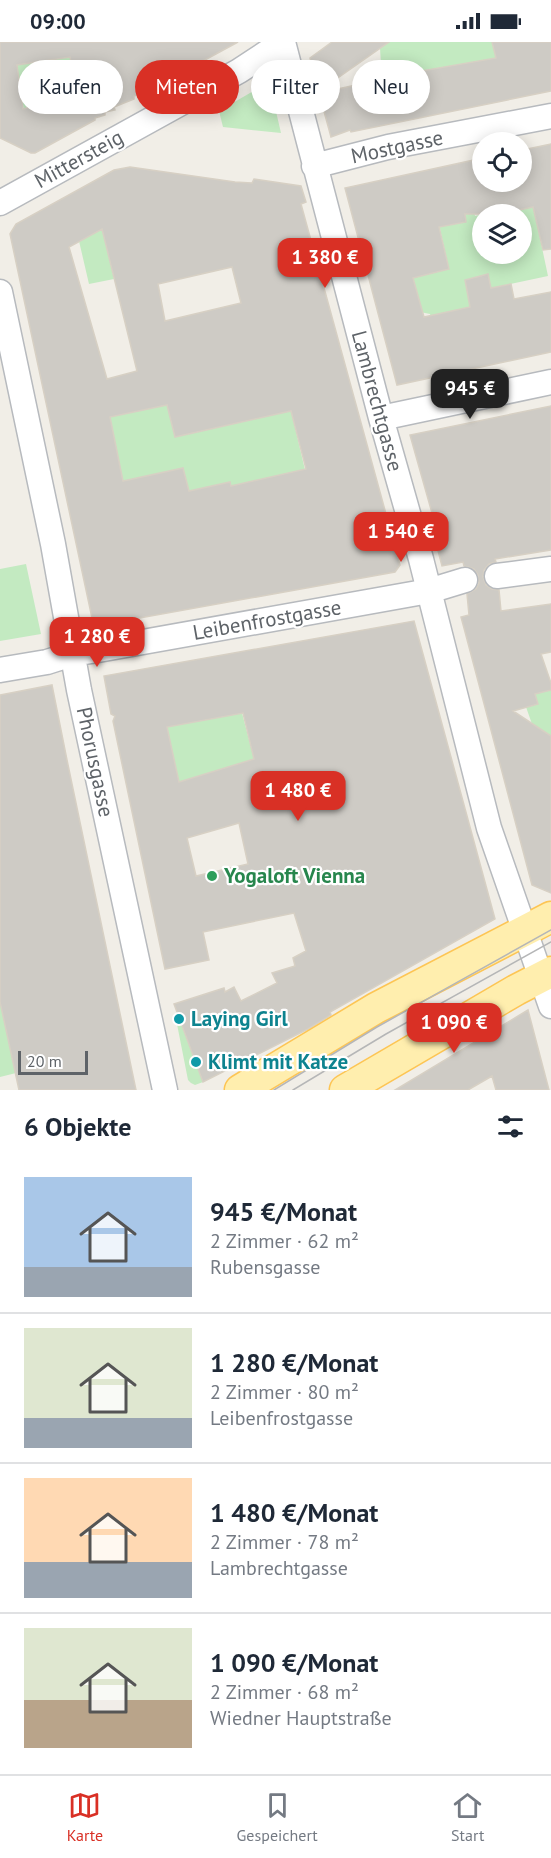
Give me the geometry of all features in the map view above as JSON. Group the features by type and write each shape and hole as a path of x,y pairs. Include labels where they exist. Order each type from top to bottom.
{"main road":[{"path":"240,1090 376,1008 551,917"},
{"path":"345,1090 516,990 547,975"}],"street":[{"name":"Lambrechtgasse","path":"283,42 381,418 429,591 489,828 525,932 547,975 551,1006"},
{"name":"Mittersteig","path":"0,203 239,71 283,42"},
{"name":"Mostgasse","path":"314,166 388,147 551,116"},
{"name":"Phorusgasse","path":"0,292 53,544 72,654 165,1090"},
{"path":"381,418 551,382"},
{"path":"497,576 551,569"},
{"name":"Leibenfrostgasse","path":"0,670 47,662 72,654 429,591 465,580"}],"green space":[{"path":"389,42 492,42 496,58 430,69 430,60 381,60 380,48"},
{"path":"70,57 71,60 50,60"},
{"path":"251,92 251,114 277,114 281,133 223,127 220,114 239,114 239,99"},
{"path":"536,193 537,224 548,276 491,288 487,274 465,280 470,307 432,321 430,314 420,312 401,232 428,274 449,269 436,211 465,214 472,212 472,264 532,264 532,204 517,204"},
{"path":"102,229 114,279 89,284 79,241"},
{"path":"282,373 306,474 289,473 231,486 230,482 190,496 183,468 119,482 105,418 167,405 176,437 290,411"},
{"path":"26,564 41,634 0,641 0,569"},
{"path":"551,690 551,736 538,741 526,707 538,704 535,694"},
{"path":"162,703 194,722 242,713 254,759 179,782"},
{"path":"0,1002 12,1056 28,1070 0,1077"},
{"path":"177,1013 203,1082 195,1085 188,1080 175,1014"}],"building":[{"path":"0,42 238,42 205,60 135,60 135,96 134,99 123,103 123,60 71,60 70,57 50,60 18,60 18,114 105,114 35,153 0,138"},
{"path":"332,42 389,42 363,60 352,60 352,68 340,76 340,60 311,60 310,58"},
{"path":"492,42 551,42 551,91 351,132 350,130 331,137 325,114 340,114 340,88 352,86 352,114 430,114 430,70 496,58"},
{"path":"551,144 551,249 543,250 532,204 472,204 472,214 465,214 466,222 439,227 449,269 413,278 424,317 470,307 465,280 488,274 491,288 511,284 514,299 551,292 551,352 397,385 345,188 472,160 472,192 532,192 532,148"},
{"path":"130,167 235,182 252,183 254,179 301,186 306,202 301,204 400,565 395,572 101,625 92,618 10,234 16,224 114,170","holes":["102,229 137,371 107,379 69,247","232,267 241,303 165,321 158,284","167,405 175,437 291,411 306,469 231,486 230,482 189,491 183,468 123,481 110,417"]},
{"path":"551,406 551,550 495,559 496,562 489,564 484,570 483,577 486,585 499,590 501,611 551,604 551,652 541,654 551,683 551,690 535,694 538,704 513,711 551,736 551,893 532,885 461,617 469,615 467,594 476,589 479,583 478,575 474,569 464,566 463,562 442,566 437,547 441,545 410,435"},
{"path":"414,621 495,919 330,1012 331,1015 308,1029 203,1082 174,1004 224,988 225,992 234,987 241,1001 277,983 272,973 295,966 293,958 306,951 294,913 203,932 209,960 165,969 113,721 115,716 111,714 104,676","holes":["243,713 254,759 179,782 167,727","239,823 248,864 196,876 187,838"]},
{"path":"52,685 136,1090 19,1090 0,1002 0,695"},
{"path":"528,1010 549,1090 496,1090 492,1076 468,1090 395,1090"}],"tram line":[{"path":"274,1090 377,1027 551,930"},
{"path":"293,1090 386,1034 551,942"}],"place":[{"name":"Yogaloft Vienna","path":"212,876"},
{"name":"Laying Girl","path":"179,1019"},
{"name":"Klimt mit Katze","path":"196,1062"}]}
